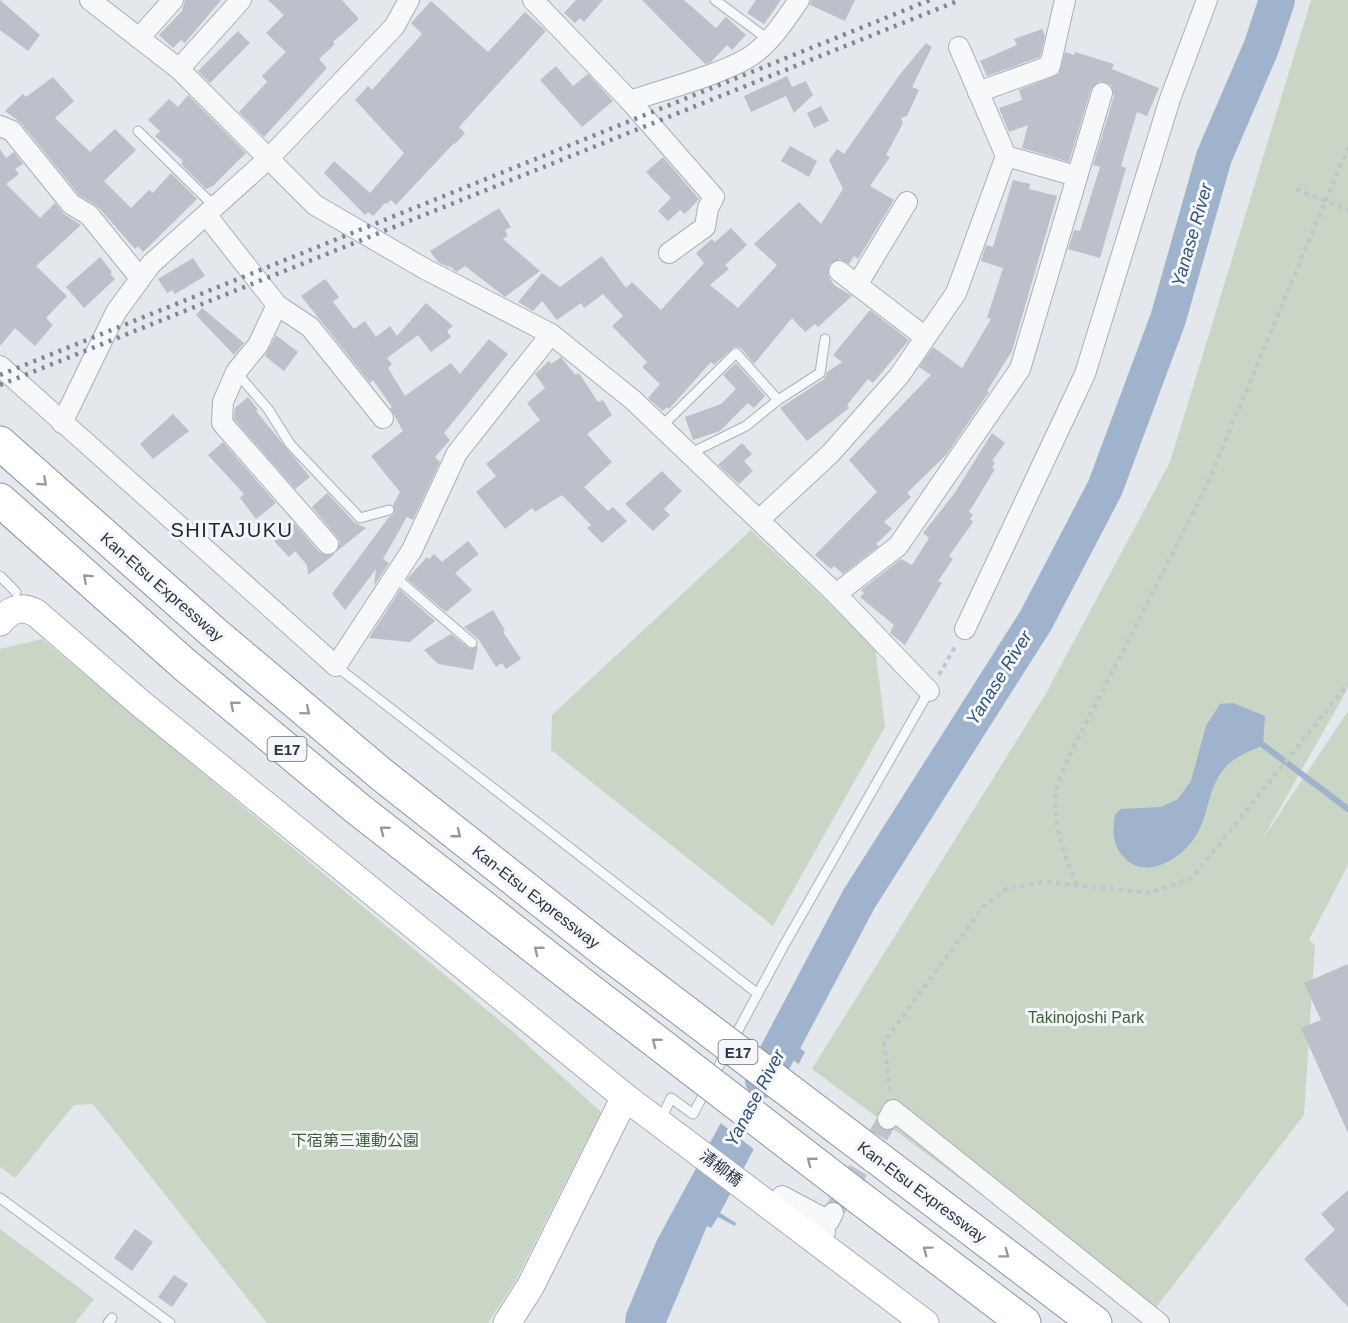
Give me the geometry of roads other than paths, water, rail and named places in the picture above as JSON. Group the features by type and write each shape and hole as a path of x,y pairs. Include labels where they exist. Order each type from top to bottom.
{"highway":[{"name":"Kan-Etsu Expressway","path":"0,443 213,633 372,766 601,948 1095,1323"},
{"name":"E17","path":"0,500 185,665 358,809 584,986 845,1204 1024,1323"}],"street":[{"path":"90,0 115,9 139,38 179,69 315,205 425,269 551,334 661,427 836,594 929,691"},
{"path":"139,38 174,0"},
{"path":"179,69 241,0"},
{"path":"62,423 116,312 151,264 212,212 269,158 394,27 409,0"},
{"path":"533,0 630,101 714,197 708,208 705,227 669,254"},
{"path":"630,101 727,67 754,54 769,40 798,0"},
{"path":"978,92 1050,66 1065,0"},
{"path":"965,629 1085,374 1170,99 1207,0"},
{"path":"759,520 831,453 898,376 956,293 1006,156 959,47"},
{"path":"836,594 898,546 1020,369 1102,93"},
{"path":"0,126 12,131 72,204 89,214 140,278"},
{"path":"1006,156 1076,176"},
{"path":"857,285 907,202"},
{"path":"212,212 277,305 310,327 383,418"},
{"path":"839,272 926,337"},
{"path":"277,305 258,345 236,372 224,402 222,423 328,544"},
{"path":"0,366 336,666 396,578 412,550 457,453 551,334"},
{"name":"清柳橋","path":"0,622 10,611 18,608 36,613 140,703 625,1097 768,1203 815,1246 925,1323"},
{"path":"507,1323 530,1287 625,1097"},
{"path":"891,1114 1159,1323"},
{"path":"815,1246 825,1232 782,1196 830,1221 845,1204"}],"lane":[{"path":"716,0 769,40"},
{"path":"138,131 212,212"},
{"path":"689,454 746,426 778,400 820,373 825,339"},
{"path":"661,427 736,353 778,400"},
{"path":"236,372 268,409 290,444 360,518 388,510"},
{"path":"0,576 16,591"},
{"path":"396,578 472,643"},
{"path":"336,666 758,994"},
{"path":"667,1127 671,1098 693,1114 929,691"},
{"path":"0,1198 170,1323"}],"water":[{"path":"1233,703 1265,716 1263,745 1237,758 1224,769 1215,784 1198,832 1184,851 1163,864 1152,867 1140,867 1130,863 1116,845 1115,815 1121,809 1161,807 1178,799 1191,781 1206,726 1220,704"},
{"path":"773,1027 805,1052 720,1213 736,1223 735,1226 718,1217 711,1228 707,1226 666,1323 625,1323 626,1314 657,1240"}],"waterway":[{"name":"Yanase River","path":"763,1080 859,899 1036,620 1105,488 1168,319 1214,157 1261,48 1277,0"},
{"path":"1263,745 1348,809"}],"tunnel":[{"path":"833,1213 888,1119"}],"railway":[{"path":"0,375 930,0"},
{"path":"0,385 960,0"}],"district":[{"name":"SHITAJUKU","path":"232,530"}],"park label":[{"name":"Takinojoshi Park","path":"1086,1017"},
{"name":"下宿第三運動公園","path":"355,1140"}]}
